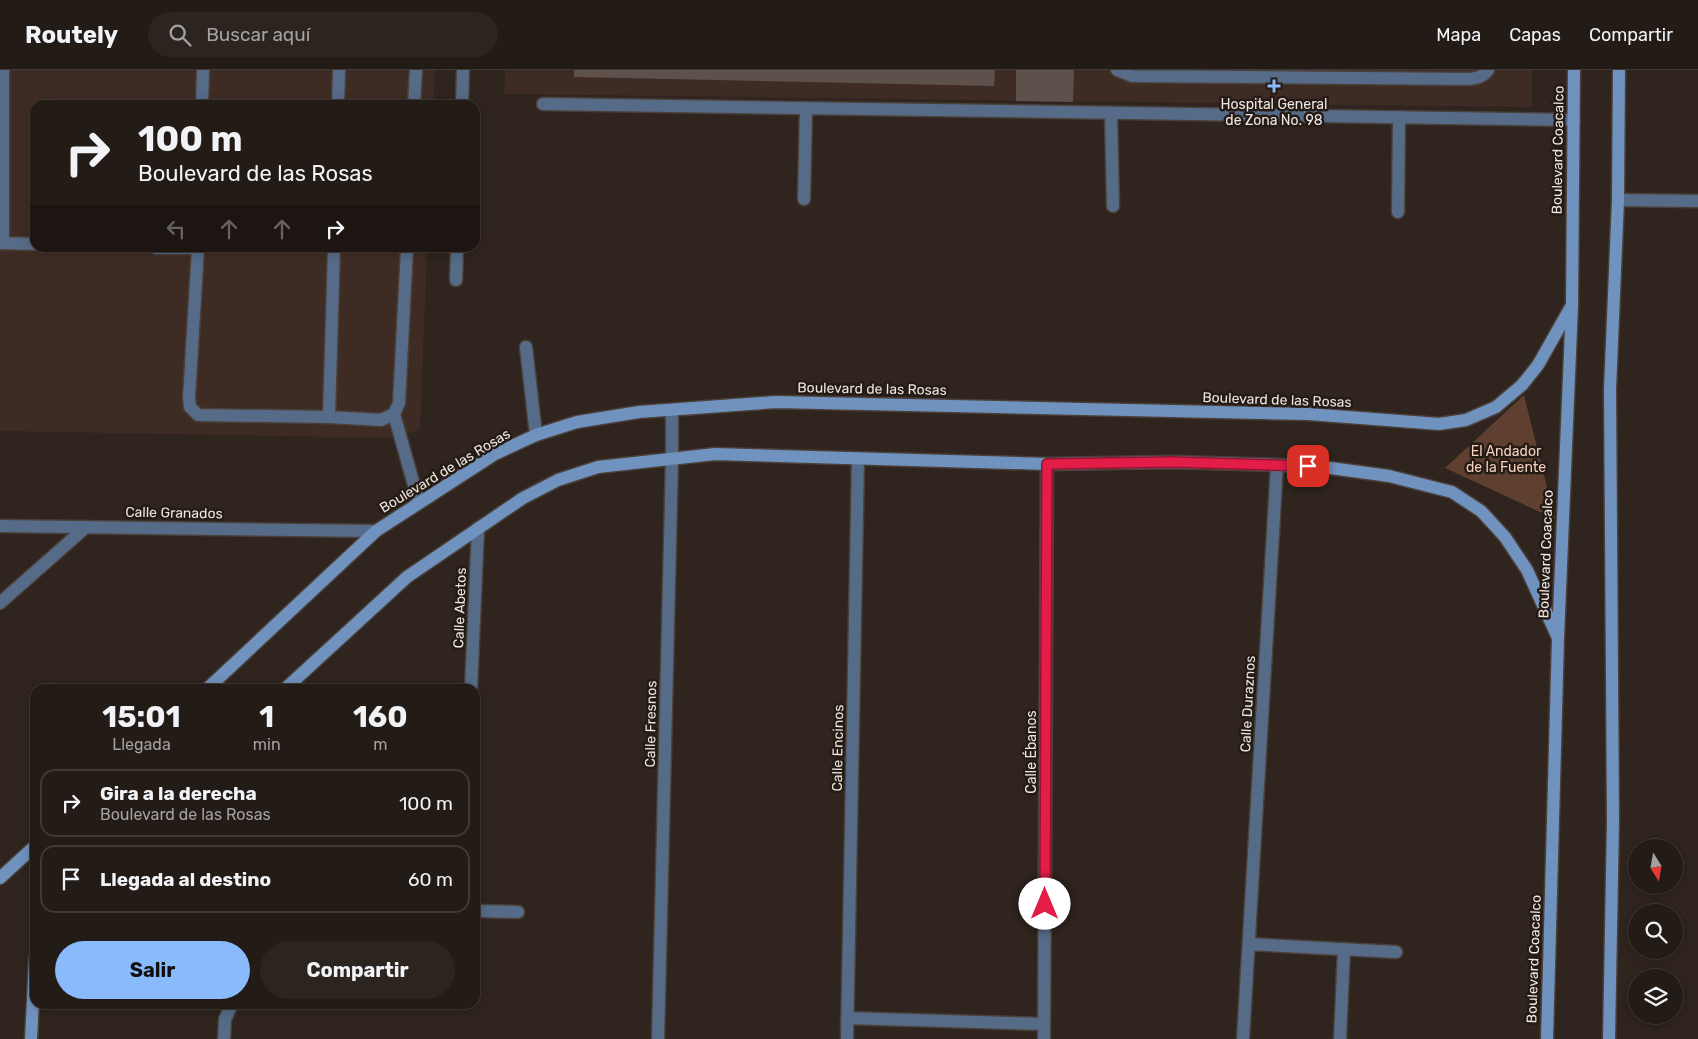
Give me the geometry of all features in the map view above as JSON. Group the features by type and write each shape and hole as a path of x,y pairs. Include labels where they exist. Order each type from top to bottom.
{"street":[{"path":"3,70 2,243 30,244"},
{"path":"202,100 204,70"},
{"path":"338,100 339,70"},
{"path":"414,100 416,70"},
{"path":"462,100 463,70"},
{"path":"1117,70 1132,76 1469,80 1486,74 1488,70"},
{"name":"Boulevard Coacalco","path":"1547,1039 1558,638 1572,305 1574,70"},
{"path":"1609,1039 1613,820 1610,389 1618,200 1619,70"},
{"path":"543,104 1574,120"},
{"path":"804,200 806,108"},
{"path":"1111,113 1113,206"},
{"path":"1398,212 1399,117"},
{"path":"1618,200 1698,201"},
{"path":"198,252 189,398 190,407 198,415 329,417 381,420 394,414"},
{"path":"329,417 334,252"},
{"path":"407,252 399,403 394,414 420,503"},
{"path":"456,280 457,252"},
{"name":"Boulevard de las Rosas","path":"212,684 376,531 495,454 536,435 577,422 639,412 786,402 1308,414 1439,424 1466,420 1496,407 1522,385 1538,365 1572,305"},
{"path":"526,347 536,435"},
{"name":"Calle Fresnos","path":"658,1039 672,410"},
{"path":"290,684 407,577 523,498 558,480 598,467 715,454 1047,464 1172,462 1277,465 1323,467 1389,476 1452,492 1481,511 1505,537 1527,570 1558,638"},
{"name":"Calle Encinos","path":"846,1039 858,459"},
{"name":"Calle Ébanos","path":"1044,1039 1047,464"},
{"name":"Calle Duraznos","path":"1243,1039 1277,465"},
{"name":"Calle Granados","path":"0,526 376,531"},
{"path":"0,603 86,527"},
{"name":"Calle Abetos","path":"471,684 478,528"},
{"path":"0,878 30,851"},
{"path":"480,911 518,912"},
{"path":"1249,944 1396,952"},
{"path":"1340,1039 1344,949"},
{"path":"31,1039 32,1009"},
{"path":"224,1039 225,1019 230,1009"},
{"path":"847,1018 1044,1024"}],"shaded area":[{"path":"0,70 435,70 433,100 30,100 30,252 427,252 420,430 389,438 0,431"},
{"path":"505,70 1532,70 1532,107 504,94"}],"green space":[{"name":"El Andador de la Fuente","path":"1524,395 1555,519 1445,468"}],"building":[{"path":"574,70 995,70 994,86 574,77"},
{"path":"1016,70 1074,70 1073,102 1016,101"}],"place":[{"name":"Hospital General de Zona No. 98","path":"1274,86"}],"route":[{"path":"1045,904 1047,464 1172,462 1308,466"}]}
